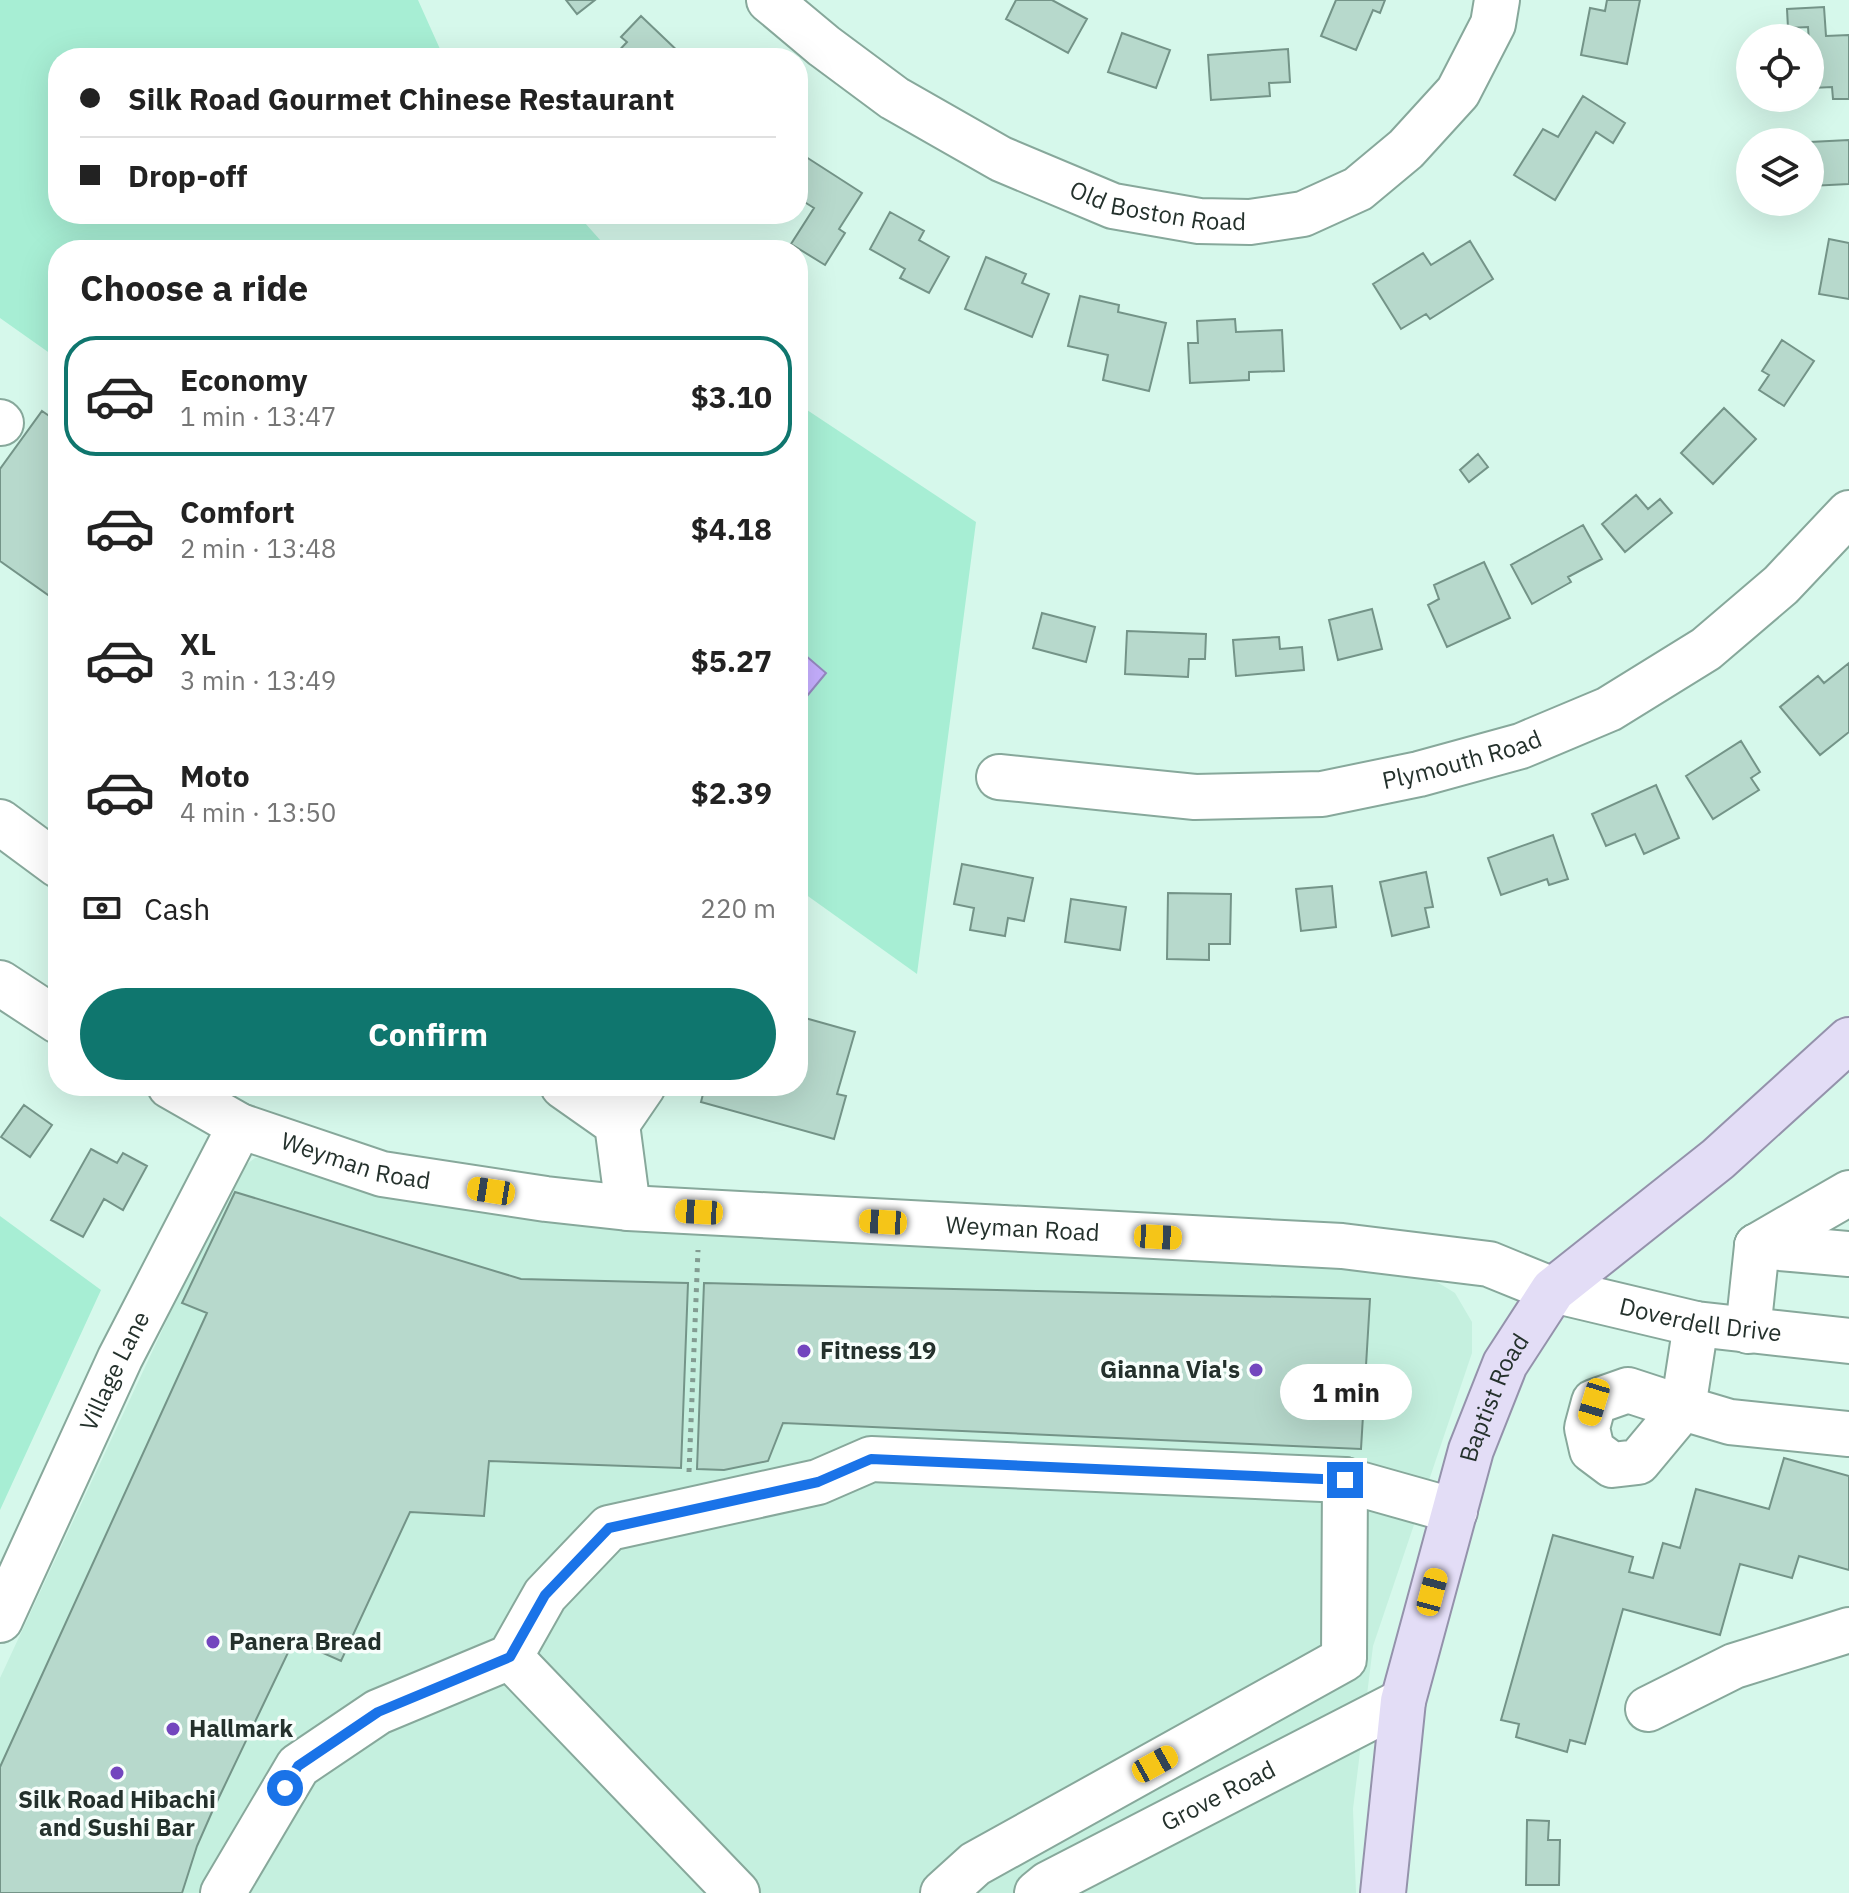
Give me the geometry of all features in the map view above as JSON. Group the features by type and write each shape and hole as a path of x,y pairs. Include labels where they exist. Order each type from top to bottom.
{"main road":[{"name":"Baptist Road","path":"1383,1893 1403,1701 1471,1450 1505,1364 1553,1290 1718,1159 1849,1040"}],"street":[{"name":"Old Boston Road","path":"769,0 894,98 1001,159 1113,206 1199,221 1250,222 1303,214 1358,189 1406,149 1458,92 1493,24 1497,0"},
{"name":"Plymouth Road","path":"999,777 1195,797 1322,794 1419,774 1521,746 1609,709 1706,649 1781,585 1849,513"},
{"path":"0,822 48,858"},
{"path":"0,983 48,1010"},
{"name":"Weyman Road","path":"188,1096 240,1126 382,1174 546,1199 628,1208 1342,1246 1489,1264 1553,1290"},
{"path":"577,1096 617,1124"},
{"path":"628,1208 617,1124 636,1096"},
{"name":"Village Lane","path":"0,1620 120,1358 240,1126"},
{"path":"1757,1246 1849,1193"},
{"path":"1757,1246 1849,1254"},
{"path":"1748,1331 1757,1246"},
{"name":"Doverdell Drive","path":"1553,1290 1696,1324 1849,1341"},
{"path":"1696,1324 1683,1408 1730,1422 1849,1434"},
{"path":"223,1893 298,1766 378,1712 510,1657 545,1595 609,1528 818,1482 871,1459 1345,1480 1455,1511"},
{"path":"943,1893 975,1864 1344,1659 1345,1480"},
{"path":"1648,1709 1734,1666 1849,1630"},
{"path":"510,1657 737,1893"},
{"name":"Grove Road","path":"1039,1892 1403,1701"}],"path":[{"path":"690,1455 699,1212"}],"shaded area":[{"path":"0,0 418,0 440,48 48,48 48,224 586,224 600,240 48,240 48,352 0,318"},
{"path":"808,411 976,522 917,974 808,896"},
{"path":"808,658 826,673 808,695"},
{"path":"278,1157 664,1229 994,1250 1354,1266 1424,1274 1455,1293 1472,1322 1472,1353 1373,1646 1353,1809 1356,1893 0,1893 0,1678 236,1172 255,1158"},
{"path":"0,1216 101,1290 0,1510"}],"building":[{"path":"566,0 595,0 577,14"},
{"path":"1016,0 1052,0 1087,19 1068,53 1006,19"},
{"path":"1336,0 1385,0 1380,13 1373,10 1356,50 1321,36"},
{"path":"1607,0 1640,0 1627,64 1581,55 1590,8 1605,11"},
{"path":"1824,7 1826,36 1849,35 1849,99 1833,99 1832,87 1824,87 1824,24 1788,24 1787,9"},
{"path":"641,16 675,48 621,48 627,42 621,37"},
{"path":"1122,33 1170,50 1156,88 1108,72"},
{"path":"1288,49 1290,82 1269,83 1270,96 1211,100 1208,55"},
{"path":"1583,96 1625,123 1613,143 1596,132 1555,200 1514,175 1543,129 1558,137"},
{"path":"1849,140 1849,184 1824,185 1824,141"},
{"path":"808,158 862,193 839,229 845,233 825,265 808,254 808,240 794,240 804,224 808,224 814,208 808,204"},
{"path":"890,212 924,231 919,240 949,257 929,293 900,278 905,269 870,249"},
{"path":"1829,239 1849,243 1849,299 1819,294"},
{"path":"1470,241 1493,279 1430,319 1426,314 1401,329 1373,284 1423,253 1431,265"},
{"path":"986,257 1026,274 1022,283 1049,294 1032,337 965,309"},
{"path":"1080,296 1119,305 1118,312 1166,323 1149,391 1103,380 1108,355 1068,346"},
{"path":"1235,319 1236,332 1282,330 1284,371 1249,372 1249,380 1190,383 1188,343 1198,343 1197,321"},
{"path":"1782,340 1814,361 1784,406 1759,390 1769,375 1762,371"},
{"path":"1724,408 1756,439 1713,484 1681,453"},
{"path":"42,411 48,415 48,595 0,561 0,469"},
{"path":"1478,454 1488,467 1469,482 1460,470"},
{"path":"1636,495 1648,509 1660,499 1672,513 1625,552 1602,524"},
{"path":"1583,525 1602,559 1568,577 1571,582 1532,604 1511,565"},
{"path":"1484,562 1510,618 1447,647 1428,605 1439,599 1434,585"},
{"path":"1372,609 1382,649 1338,660 1329,620"},
{"path":"1042,613 1095,627 1086,662 1033,648"},
{"path":"1127,631 1206,634 1205,659 1189,659 1188,677 1125,674"},
{"path":"1279,637 1280,649 1302,647 1304,670 1236,676 1233,640"},
{"path":"1849,663 1849,732 1820,755 1780,707 1818,676 1824,683"},
{"path":"1741,741 1760,772 1751,778 1759,790 1713,819 1686,776"},
{"path":"1656,785 1679,838 1644,854 1635,834 1606,846 1592,814"},
{"path":"1553,835 1568,879 1549,885 1547,879 1501,895 1488,858"},
{"path":"962,864 1033,878 1024,921 1008,918 1005,936 970,930 974,908 954,904"},
{"path":"1426,872 1433,907 1425,908 1429,927 1392,936 1380,882"},
{"path":"1332,886 1336,927 1301,931 1296,889"},
{"path":"1168,893 1231,894 1230,944 1209,944 1209,960 1167,959"},
{"path":"1071,899 1126,907 1120,950 1065,942"},
{"path":"808,1019 855,1032 837,1094 846,1096 834,1139 701,1102 702,1096 808,1096"},
{"path":"24,1105 52,1125 30,1157 1,1137"},
{"path":"91,1149 117,1163 123,1153 147,1166 123,1210 104,1199 83,1237 51,1220"},
{"path":"235,1192 521,1279 688,1283 681,1468 489,1461 484,1516 410,1512 341,1661 294,1640 212,1812 182,1893 0,1893 0,1767 207,1313 182,1303"},
{"path":"704,1283 1370,1299 1361,1449 783,1423 768,1461 724,1470 697,1469"},
{"path":"1784,1458 1849,1476 1849,1570 1799,1556 1792,1578 1740,1564 1720,1635 1623,1609 1585,1744 1570,1740 1567,1752 1516,1737 1519,1724 1501,1720 1553,1535 1633,1557 1629,1572 1653,1578 1663,1543 1680,1548 1696,1489 1769,1509"},
{"path":"1527,1820 1549,1821 1548,1840 1560,1840 1559,1885 1526,1885"}],"place":[{"name":"Fitness 19","path":"804,1351"},
{"name":"Gianna Via's","path":"1256,1370"},
{"name":"Panera Bread","path":"213,1642"},
{"name":"Hallmark","path":"173,1729"},
{"name":"Silk Road Hibachi and Sushi Bar","path":"117,1773"}],"route":[{"path":"285,1788 298,1766 378,1712 510,1657 545,1595 609,1528 818,1482 871,1459 1345,1480"}]}
